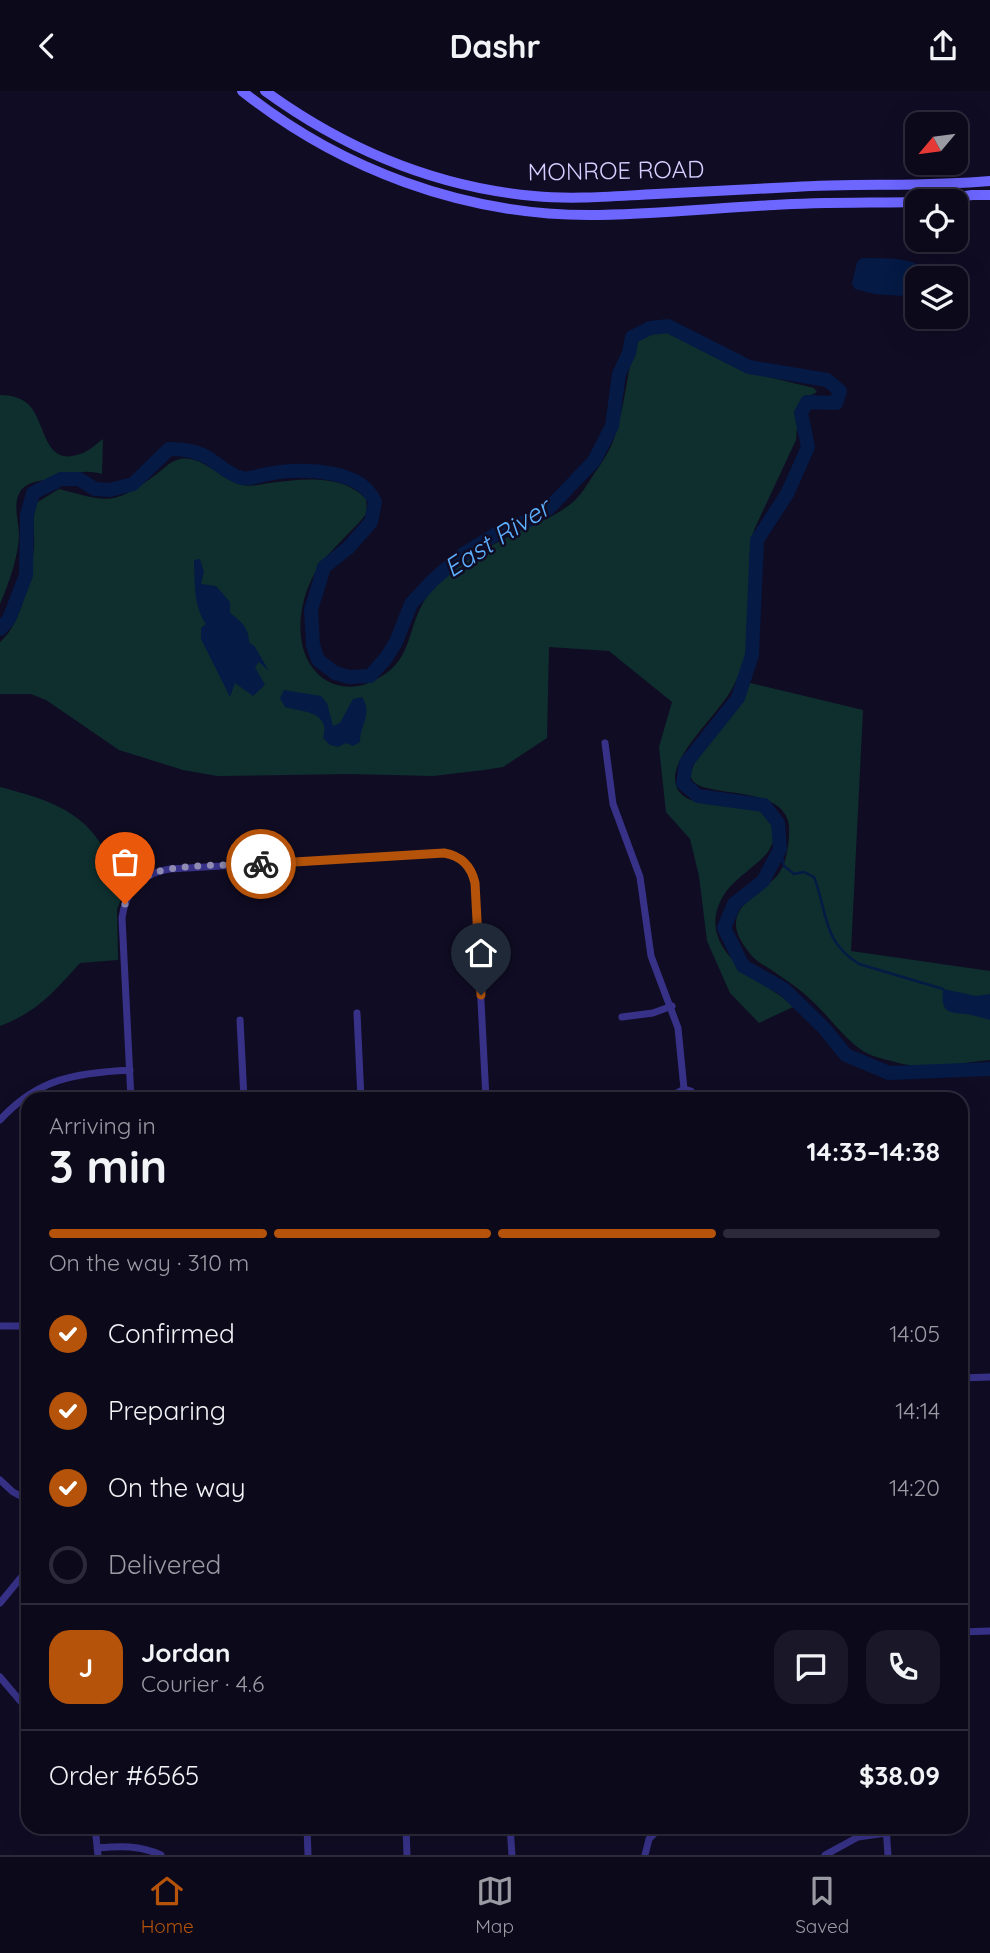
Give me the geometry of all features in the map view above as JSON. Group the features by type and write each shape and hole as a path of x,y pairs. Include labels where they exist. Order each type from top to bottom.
{"main road":[{"name":"MONROE ROAD","path":"242,91 296,130 351,161 427,190 503,207 589,215 796,204 905,202"},
{"name":"MONROE ROAD","path":"265,91 355,148 402,166 463,184 524,195 592,198 800,186 990,181"},
{"path":"968,196 990,195"}],"street":[{"path":"605,743 613,804 640,877 651,956 672,1006 681,1049 684,1089"},
{"path":"131,1092 122,918 129,895 137,884 150,874 170,869 444,853 460,858 474,876 486,1092"},
{"path":"622,1017 653,1013 672,1006"},
{"path":"356,1013 361,1092"},
{"path":"240,1020 244,1092"},
{"path":"35,1092 53,1082 78,1074 130,1070"},
{"path":"679,1092 684,1089 692,1092"},
{"path":"0,1120 21,1100"},
{"path":"0,1326 21,1326"},
{"path":"968,1378 990,1377"},
{"path":"0,1480 21,1496"},
{"path":"0,1603 21,1578"},
{"path":"968,1632 990,1631"},
{"path":"0,1677 21,1702"},
{"path":"96,1834 97,1852 127,1845 161,1855"},
{"path":"307,1834 308,1855"},
{"path":"406,1834 407,1855"},
{"path":"510,1834 512,1855"},
{"path":"645,1855 649,1839 654,1834"},
{"path":"825,1855 858,1837 870,1834"},
{"path":"886,1834 888,1855"}],"green space":[{"path":"652,332 674,334 748,372 814,388 817,392 799,405 796,440 754,530 750,560 749,638 742,666 727,697 683,755 675,776 677,788 684,796 706,804 755,809 764,814 773,826 774,837 768,852 726,891 722,898 716,917 717,933 735,962 795,1006 759,1023 730,993 707,941 699,876 690,839 666,812 659,747 672,702 609,651 549,647 547,738 503,767 433,776 217,776 183,770 119,750 46,700 31,694 0,694 0,642 8,634 20,611 28,585 34,547 33,520 36,503 59,489 99,498 118,497 140,486 180,459 205,464 235,483 243,485 295,480 333,481 356,491 366,499 367,513 324,560 309,586 301,617 301,632 308,661 327,681 353,687 383,676 395,666 403,654 423,602 443,579 465,561 558,512 582,493 615,436 634,347 639,339"},
{"path":"0,395 16,397 30,406 48,442 59,455 83,453 103,439 102,474 84,472 30,483 19,493 16,504 19,535 17,553 0,604"},
{"path":"750,683 863,710 851,951 990,971 990,1060 918,1066 868,1054 847,1038 807,996 756,960 744,945 736,927 738,915 746,902 780,871 787,852 789,825 783,812 772,803 756,797 707,788 696,784 691,777 699,755 728,719"},
{"path":"0,787 46,801 73,815 96,837 125,890 117,909 118,960 80,963 35,1008 0,1026"}],"water":[{"path":"862,258 890,258 910,261 919,266 905,266 905,296 874,294 855,289 852,284 857,262"},
{"path":"200,559 204,572 201,584 216,586 230,602 230,613 244,625 249,642 255,647 269,671 259,662 255,667 265,685 253,696 235,683 230,697 201,639 201,628 206,624 197,601 194,560"},
{"path":"284,690 321,696 327,703 333,726 340,723 353,699 362,697 366,715 360,742 353,746 346,743 338,747 330,745 323,738 323,722 319,718 285,707 280,698"},
{"path":"943,989 976,996 990,994 990,1020 949,1011 944,1006"}],"waterway":[{"name":"East River","path":"0,629 9,619 26,575 27,515 33,493 61,479 79,479 95,489 110,490 133,484 169,449 185,450 205,456 229,473 242,478 291,471 319,472 346,477 369,492 375,502 371,522 348,548 324,567 311,610 313,645 318,660 335,673 349,677 370,676 396,642 411,604 432,581 462,555 501,531 527,521 549,508 594,461 612,426 619,374 629,353 632,337 650,328 668,326 749,367 827,380 840,391 836,403 807,402 801,413 808,447 787,494 757,540 752,655 738,698 686,763 683,783 698,796 764,805 778,823 780,849 763,881 734,904 724,928 743,966 784,989 823,1027 846,1055 889,1073 990,1069"},
{"path":"780,849 784,866 794,874 804,872 814,877 832,936 847,955 859,964 943,989"}],"way so far":[{"path":"125,904 137,884 155,872 261,864"}],"route":[{"path":"261,864 444,853 460,858 474,876 481,995"}]}
